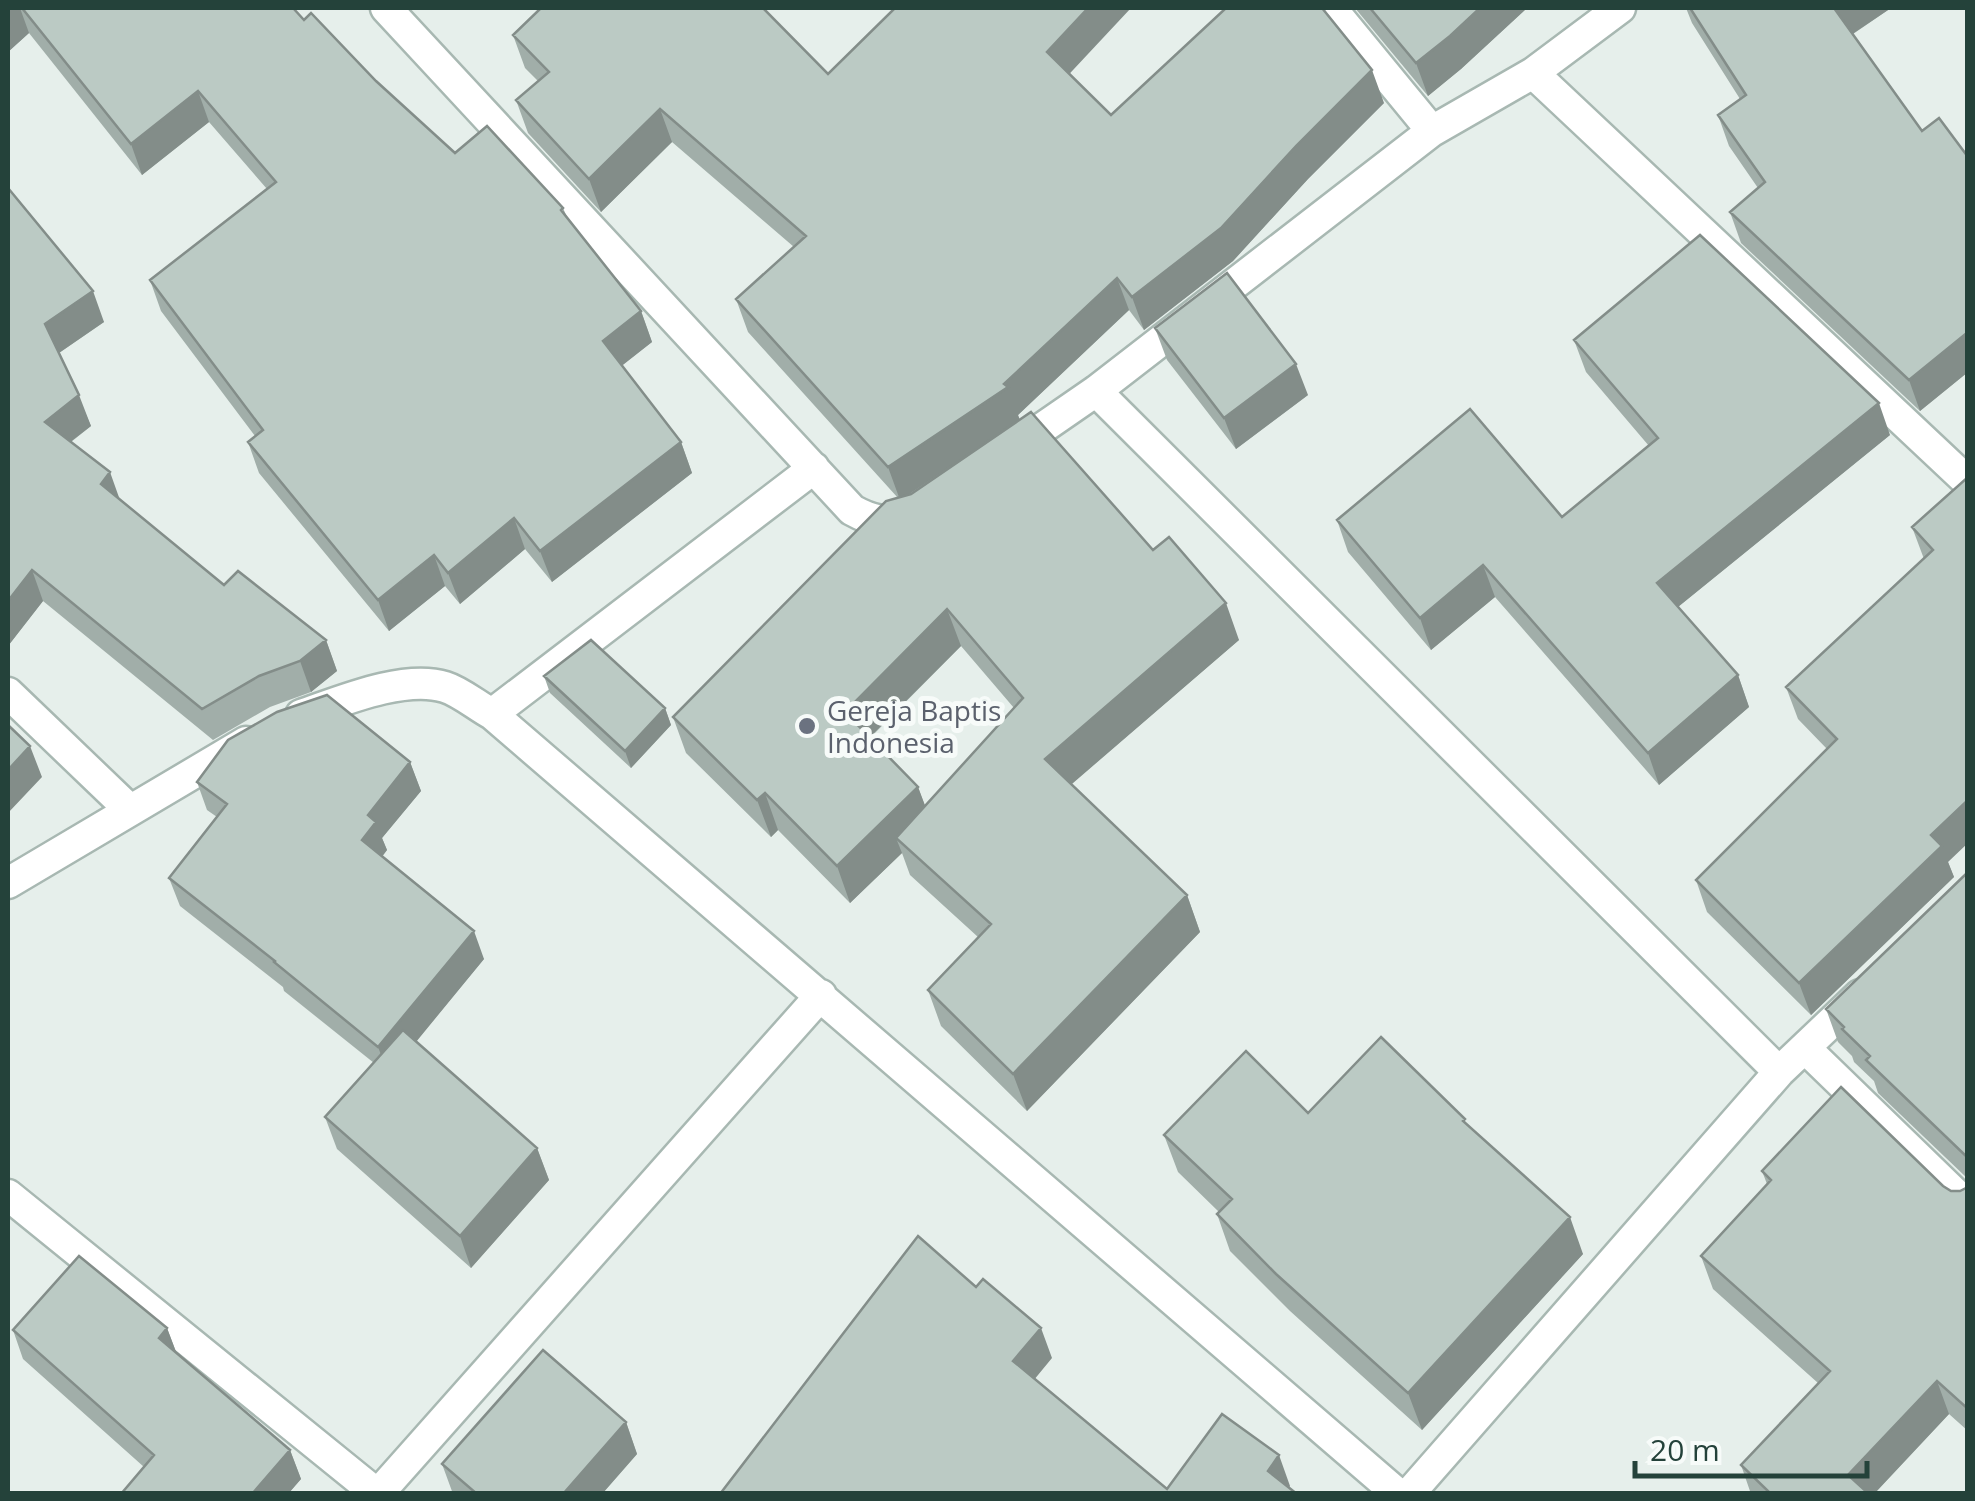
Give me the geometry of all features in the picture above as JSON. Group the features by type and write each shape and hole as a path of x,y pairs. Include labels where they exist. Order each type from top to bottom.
{"street":[{"path":"386,8 852,510 871,521 892,522 929,505"},
{"path":"1331,8 1432,131"},
{"path":"990,464 1096,391 1432,131 1533,73 1620,8"},
{"path":"1533,73 1968,482"},
{"path":"1096,391 1779,1072"},
{"path":"492,714 814,468"},
{"path":"8,882 270,728 381,688 413,684 444,687 492,714 1398,1494"},
{"path":"8,693 130,810"},
{"path":"1409,1494 1779,1072 1882,974"},
{"path":"8,1194 378,1494 821,995"},
{"path":"1805,1048 1968,1206"}],"building":[{"path":"22,8 293,8 304,20 311,13 376,81 455,153 487,126 563,208 641,311 603,341 681,442 540,551 514,518 448,573 434,555 378,600 248,442 263,430 150,280 276,182 198,91 131,144"},
{"path":"541,8 763,8 828,74 895,8 1088,8 1047,52 1111,115 1226,8 1322,8 1372,70 1221,228 1132,297 1117,278 1004,384 1008,387 888,467 736,299 806,236 660,109 589,179 516,100 549,72 513,35"},
{"path":"1370,8 1480,8 1416,63"},
{"path":"1690,8 1834,8 1922,131 1939,118 1968,157 1968,332 1909,380 1730,212 1765,182 1718,115 1746,95"},
{"path":"8,188 93,291 45,324 79,395 45,422 110,472 101,484 224,585 238,571 326,640 300,661 259,676 202,709 32,570 8,601"},
{"path":"1700,235 1879,403 1657,583 1738,675 1648,753 1483,565 1420,618 1337,520 1470,409 1562,517 1658,438 1574,340"},
{"path":"1227,273 1296,364 1224,418 1155,328"},
{"path":"1031,412 1153,550 1169,537 1226,603 1045,759 1187,895 1013,1074 928,990 991,924 896,838 1023,698 947,609 845,712 918,787 837,866 765,793 757,800 673,717 886,501 911,494"},
{"path":"1968,477 1968,800 1931,835 1942,846 1799,983 1696,880 1837,739 1786,687 1933,550 1912,527"},
{"path":"591,640 665,708 625,751 544,676"},
{"path":"327,695 410,762 368,815 376,822 362,840 474,931 378,1047 169,878 227,804 197,782 228,740 277,712"},
{"path":"8,725 30,746 8,770"},
{"path":"1968,872 1968,1158 1866,1060 1870,1056 1826,1009"},
{"path":"403,1030 537,1148 460,1236 325,1117"},
{"path":"1381,1037 1463,1121 1570,1217 1408,1393 1276,1274 1217,1214 1232,1199 1164,1135 1246,1051 1308,1113"},
{"path":"1841,1087 1943,1186 1951,1191 1968,1187 1968,1409 1937,1381 1848,1475 1869,1494 1771,1494 1741,1465 1830,1371 1701,1256 1771,1180 1762,1171"},
{"path":"918,1236 976,1287 983,1279 1041,1328 1013,1361 1167,1489 1222,1414 1279,1455 1268,1471 1297,1494 720,1494"},
{"path":"79,1256 167,1328 159,1338 290,1450 252,1494 121,1494 154,1455 13,1330"},
{"path":"543,1350 626,1422 563,1494 477,1494 442,1464"}],"place":[{"name":"Gereja Baptis Indonesia","path":"807,726"}]}
